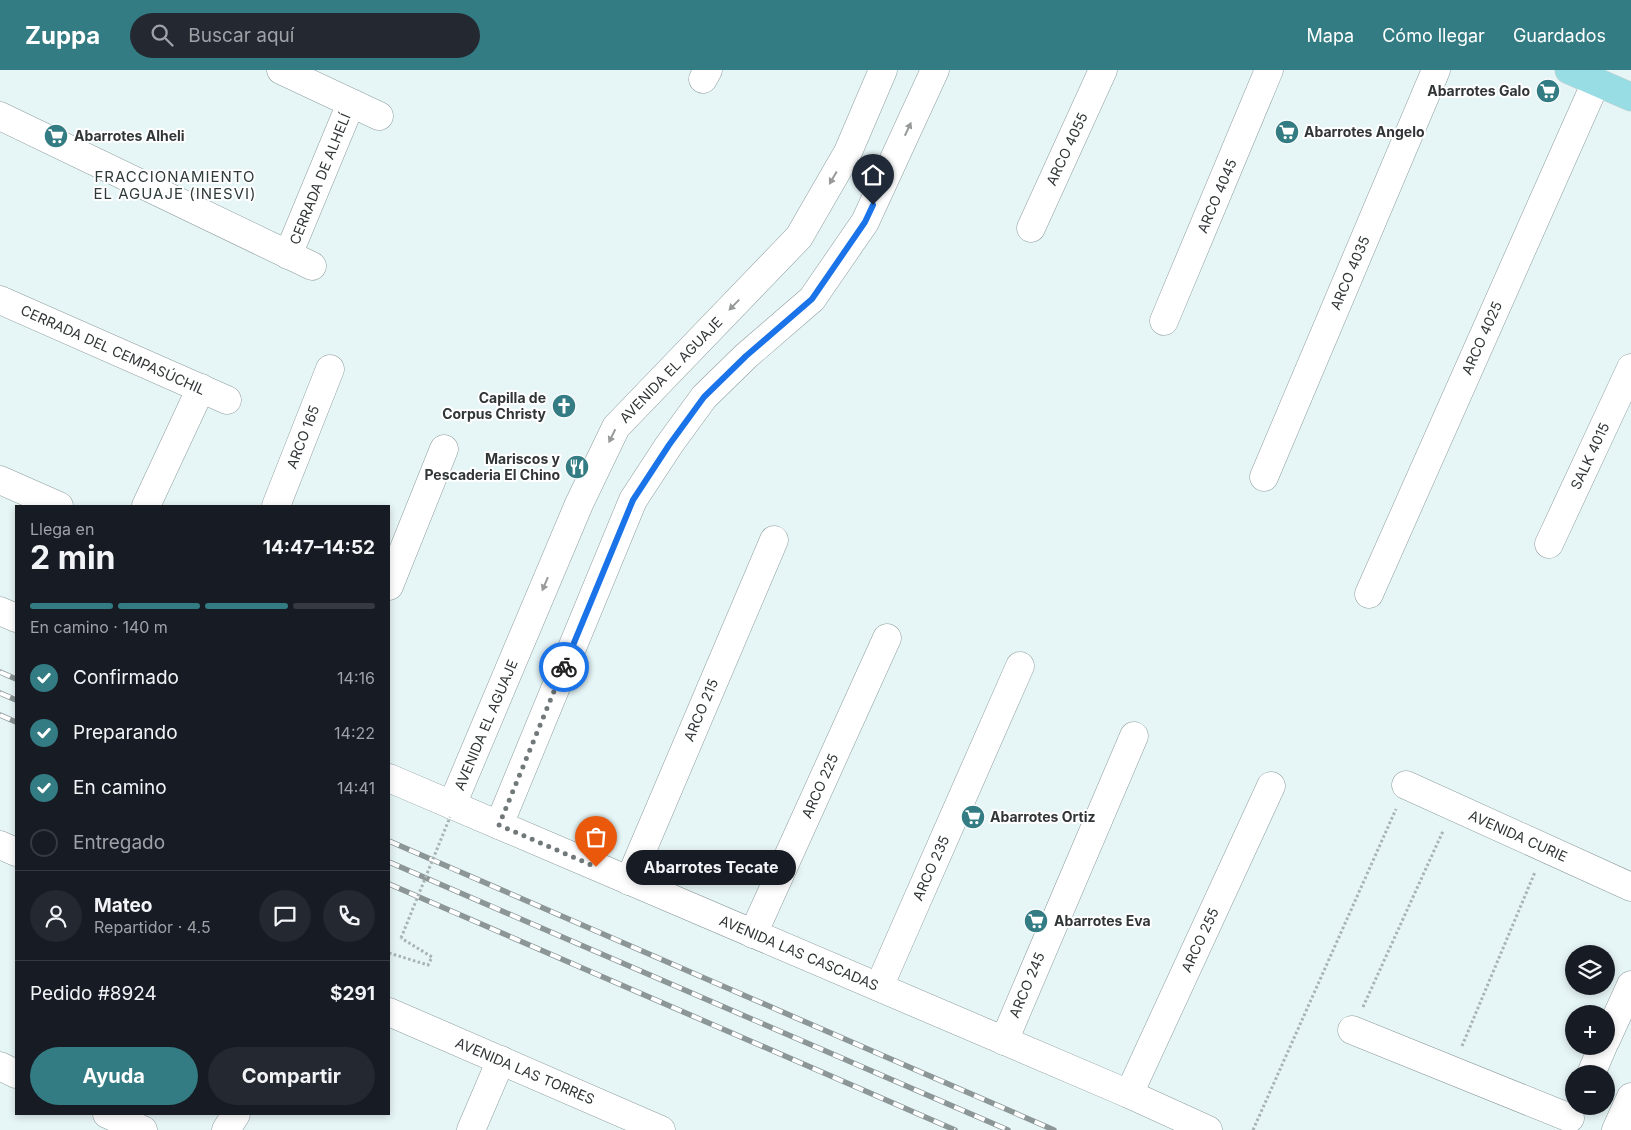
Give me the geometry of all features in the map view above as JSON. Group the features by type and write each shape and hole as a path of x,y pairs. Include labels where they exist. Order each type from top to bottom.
{"main road":[{"path":"1569,70 1631,97"}],"street":[{"name":"CERRADA DE ALHELÍ","path":"281,70 379,116"},
{"name":"AVENIDA EL AGUAJE","path":"451,811 579,504 616,427 799,237 848,152 883,70"},
{"path":"499,825 633,500 669,445 704,397 746,356 812,299 865,222 935,70"},
{"name":"ARCO 4055","path":"1031,228 1103,70"},
{"name":"ARCO 4045","path":"1164,321 1269,70"},
{"name":"ARCO 4035","path":"1264,477 1436,70"},
{"name":"ARCO 4025","path":"1369,594 1596,82"},
{"name":"CERRADA DE ALHELÍ","path":"0,116 300,260 351,103"},
{"name":"CERRADA DEL CEMPASÚCHIL","path":"0,300 227,400"},
{"name":"SALK 4015","path":"1550,544 1631,368"},
{"name":"ARCO 165","path":"276,505 330,369"},
{"path":"146,505 201,388"},
{"path":"390,583 444,448"},
{"path":"0,480 57,505"},
{"name":"ARCO 215","path":"628,881 774,540"},
{"path":"0,610 15,618"},
{"name":"ARCO 225","path":"753,934 886,638"},
{"name":"ARCO 235","path":"879,988 1020,666"},
{"name":"ARCO 245","path":"1004,1040 1134,736"},
{"name":"AVENIDA LAS CASCADAS","path":"390,779 451,811 499,825 1004,1040 1208,1130"},
{"name":"AVENIDA CURIE","path":"1406,785 1631,887"},
{"name":"ARCO 255","path":"1129,1094 1270,786"},
{"path":"0,845 15,852"},
{"path":"1615,1020 1631,985"},
{"name":"AVENIDA LAS TORRES","path":"390,1012 661,1130"},
{"path":"1352,1030 1571,1118"},
{"path":"471,1130 501,1060"},
{"path":"0,1066 15,1074"},
{"path":"1616,1130 1631,1097"},
{"path":"109,1115 144,1130"},
{"path":"226,1130 235,1115"}],"path":[{"path":"1254,1130 1406,785"},
{"path":"1352,1030 1454,807"},
{"path":"390,953 428,966 432,957 401,938 451,811"},
{"path":"1452,1070 1544,848"}],"railway":[{"path":"0,672 15,679"},
{"path":"0,693 15,700"},
{"path":"0,715 15,722"},
{"path":"390,841 1054,1130"},
{"path":"390,862 1008,1130"},
{"path":"390,884 955,1130"}],"way so far":[{"path":"564,667 499,825 596,867"}],"place":[{"name":"Abarrotes Galo","path":"1548,91"},
{"name":"Abarrotes Angelo","path":"1287,132"},
{"name":"Abarrotes Alheli","path":"56,136"},
{"name":"Capilla de Corpus Christy","path":"564,406"},
{"name":"Mariscos y Pescaderia El Chino","path":"577,467"},
{"name":"Abarrotes Ortiz","path":"973,817"},
{"name":"Abarrotes Tecate","path":"596,867"},
{"name":"Abarrotes Eva","path":"1036,921"}],"district":[{"name":"FRACCIONAMIENTO EL AGUAJE (INESVI)","path":"175,186"}],"route":[{"path":"564,667 633,500 669,445 704,397 746,356 812,299 865,222 873,205"}]}
